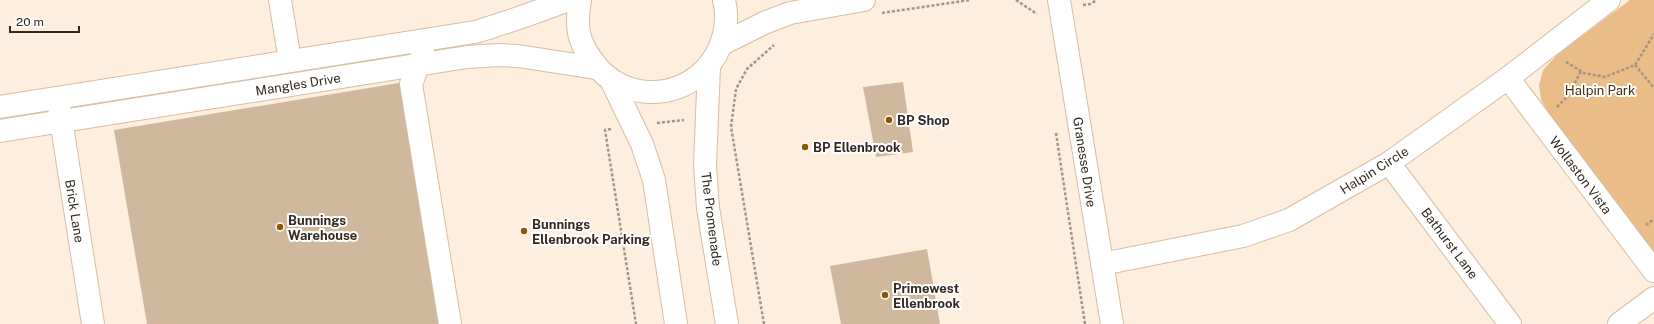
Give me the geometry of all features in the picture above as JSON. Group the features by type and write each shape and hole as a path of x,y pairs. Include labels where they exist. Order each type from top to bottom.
{"street":[{"path":"280,0 290,61"},
{"name":"Mangles Drive","path":"0,107 475,32 506,24 532,12 569,0"},
{"path":"580,0 578,15 579,34 586,52 604,74 642,144 654,180 676,324"},
{"path":"710,66 722,44 726,27 726,10 724,0"},
{"path":"722,44 764,23 790,13 864,0"},
{"name":"Granesse Drive","path":"1059,0 1112,324"},
{"name":"Halpin Circle","path":"1102,264 1243,236 1288,220 1389,163 1508,78 1586,7 1609,0"},
{"path":"442,37 425,48 412,84 450,324"},
{"name":"Mangles Drive","path":"0,131 467,57 498,55 532,58 604,74 630,89 652,93 674,90 693,80 710,66"},
{"name":"The Promenade","path":"710,66 705,165 708,208 727,324"},
{"name":"Wollaston Vista","path":"1508,78 1654,271"},
{"name":"Brick Lane","path":"58,98 93,324"},
{"name":"Bathurst Lane","path":"1389,163 1510,324"},
{"path":"1620,324 1654,298"}],"path":[{"path":"1016,0 1037,13 1038,21"},
{"path":"1565,62 1581,71 1605,77 1635,65 1654,34"},
{"path":"764,324 732,127 736,89 747,69 776,44"},
{"path":"1635,65 1654,88"},
{"path":"1555,110 1568,96 1581,71"},
{"path":"1055,130 1086,324"},
{"path":"1645,226 1654,219"}],"green space":[{"name":"Halpin Park","path":"1630,0 1654,0 1654,252 1550,115 1541,100 1539,85 1543,70 1558,54"}],"building":[{"name":"Bunnings Warehouse","path":"405,82 447,324 147,324 114,130"},
{"name":"BP Shop","path":"903,82 913,152 876,157 863,87"},
{"name":"Primewest Ellenbrook","path":"927,249 940,324 841,324 830,266"}],"place":[{"name":"BP Shop","path":"889,120"},
{"name":"BP Ellenbrook","path":"805,147"},
{"name":"Bunnings Warehouse","path":"280,227"},
{"name":"Bunnings Ellenbrook Parking","path":"524,231"},
{"name":"Primewest Ellenbrook","path":"885,295"}]}
